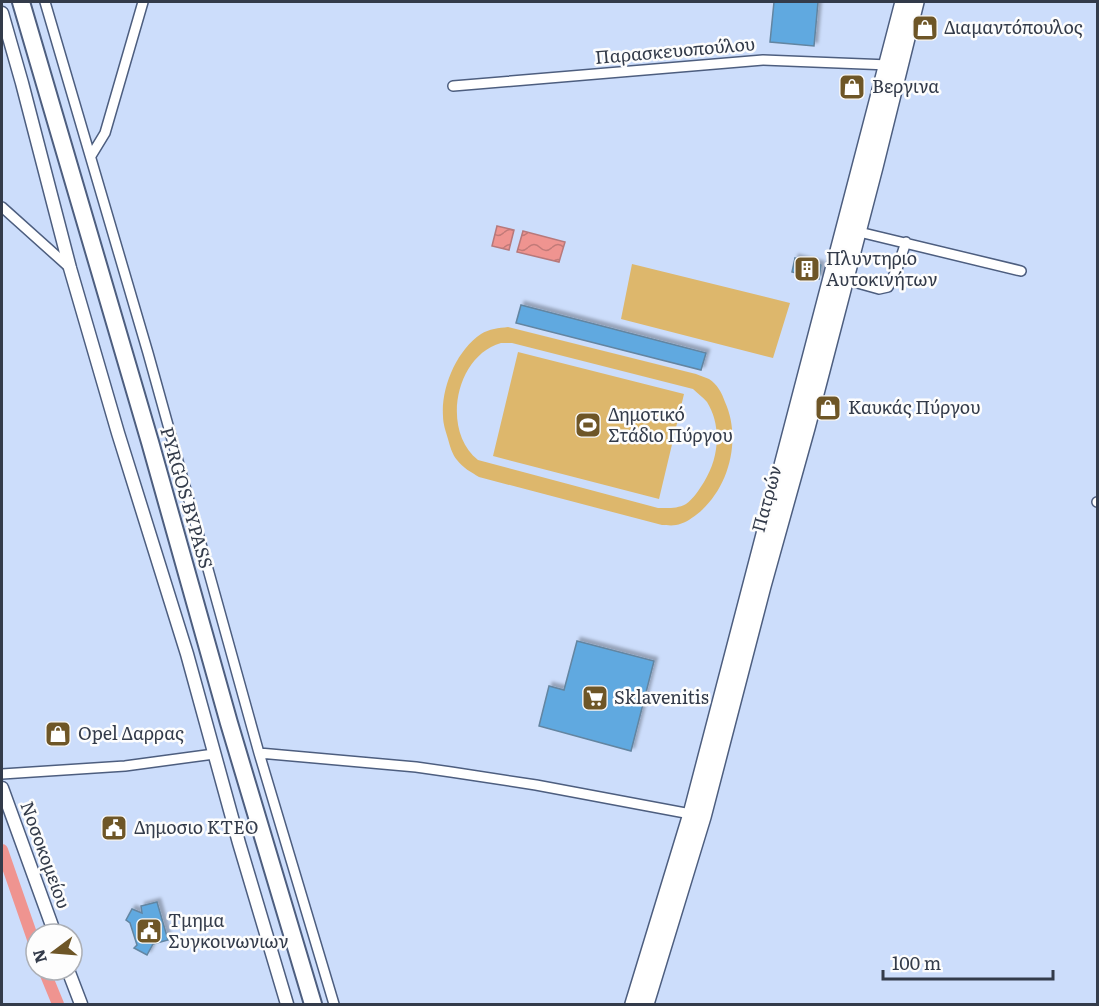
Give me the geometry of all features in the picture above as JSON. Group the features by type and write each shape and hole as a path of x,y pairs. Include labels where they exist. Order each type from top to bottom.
{"highway":[{"name":"PYRGOS BYPASS","path":"21,2 153,453 229,723 313,1005"}],"main road":[{"name":"Πατρών","path":"646,1005 741,645 807,428 839,277 893,65 903,2"},
{"name":"Πατρών","path":"893,65 916,2"},
{"name":"Πατρών","path":"633,1005 697,815"}],"street":[{"path":"45,2 148,353 259,753 334,1005"},
{"path":"91,156 105,133 144,2"},
{"path":"2,13 70,268 118,433 187,654 287,1005"},
{"name":"Παρασκευοπούλου","path":"453,86 764,60 893,65"},
{"path":"2,207 70,268"},
{"path":"851,230 1021,271"},
{"path":"839,277 879,289 888,287 906,242"},
{"path":"259,753 428,769 536,785 697,815"},
{"path":"2,774 125,765 214,754"},
{"name":"Νοσοκομείου","path":"2,788 51,922"},
{"path":"72,982 81,1005"}],"shaded area":[{"path":"632,264 790,303 773,358 621,319"},
{"path":"508,327 696,374 712,381 721,392 730,416 732,447 724,478 717,492 707,504 696,515 684,522 662,525 479,477 467,470 452,453 443,422 443,405 448,382 458,359 472,341 487,331","holes":["501,343 512,343 693,389 707,402 712,411 717,432 713,463 693,497 679,507 658,508 478,460 466,447 460,431 457,414 458,396 464,378 473,363 485,351"]},
{"name":"Δημοτικό Στάδιο Πύργου","path":"518,352 684,394 659,499 493,456"}],"water":[{"path":"497,226 514,230 509,250 492,246"},
{"path":"523,231 565,242 559,262 517,252"}],"building":[{"path":"774,2 818,2 814,46 770,42"},
{"name":"Πλυντηριο Αυτοκινήτων","path":"795,258 821,265 819,279 792,272"},
{"path":"521,305 706,353 701,370 516,323"},
{"name":"Sklavenitis","path":"577,641 654,661 631,751 539,726 549,686 564,690"},
{"name":"Τμημα Συγκοινωνιων","path":"157,902 168,940 153,944 147,955 134,948 137,945 130,923 126,920 132,909 142,913 141,906"}],"waterway":[{"path":"2,850 27,922"},
{"path":"49,982 58,1004"}],"place":[{"name":"Διαμαντόπουλος","path":"925,28"},
{"name":"Βεργινα","path":"852,87"},
{"name":"Πλυντηριο Αυτοκινήτων","path":"807,269"},
{"name":"Καυκάς Πύργου","path":"828,408"},
{"name":"Δημοτικό Στάδιο Πύργου","path":"588,425"},
{"name":"Sklavenitis","path":"595,698"},
{"name":"Opel Δαρρας","path":"58,734"},
{"name":"Δημοσιο ΚΤΕΟ","path":"114,828"},
{"name":"Τμημα Συγκοινωνιων","path":"149,931"}]}
